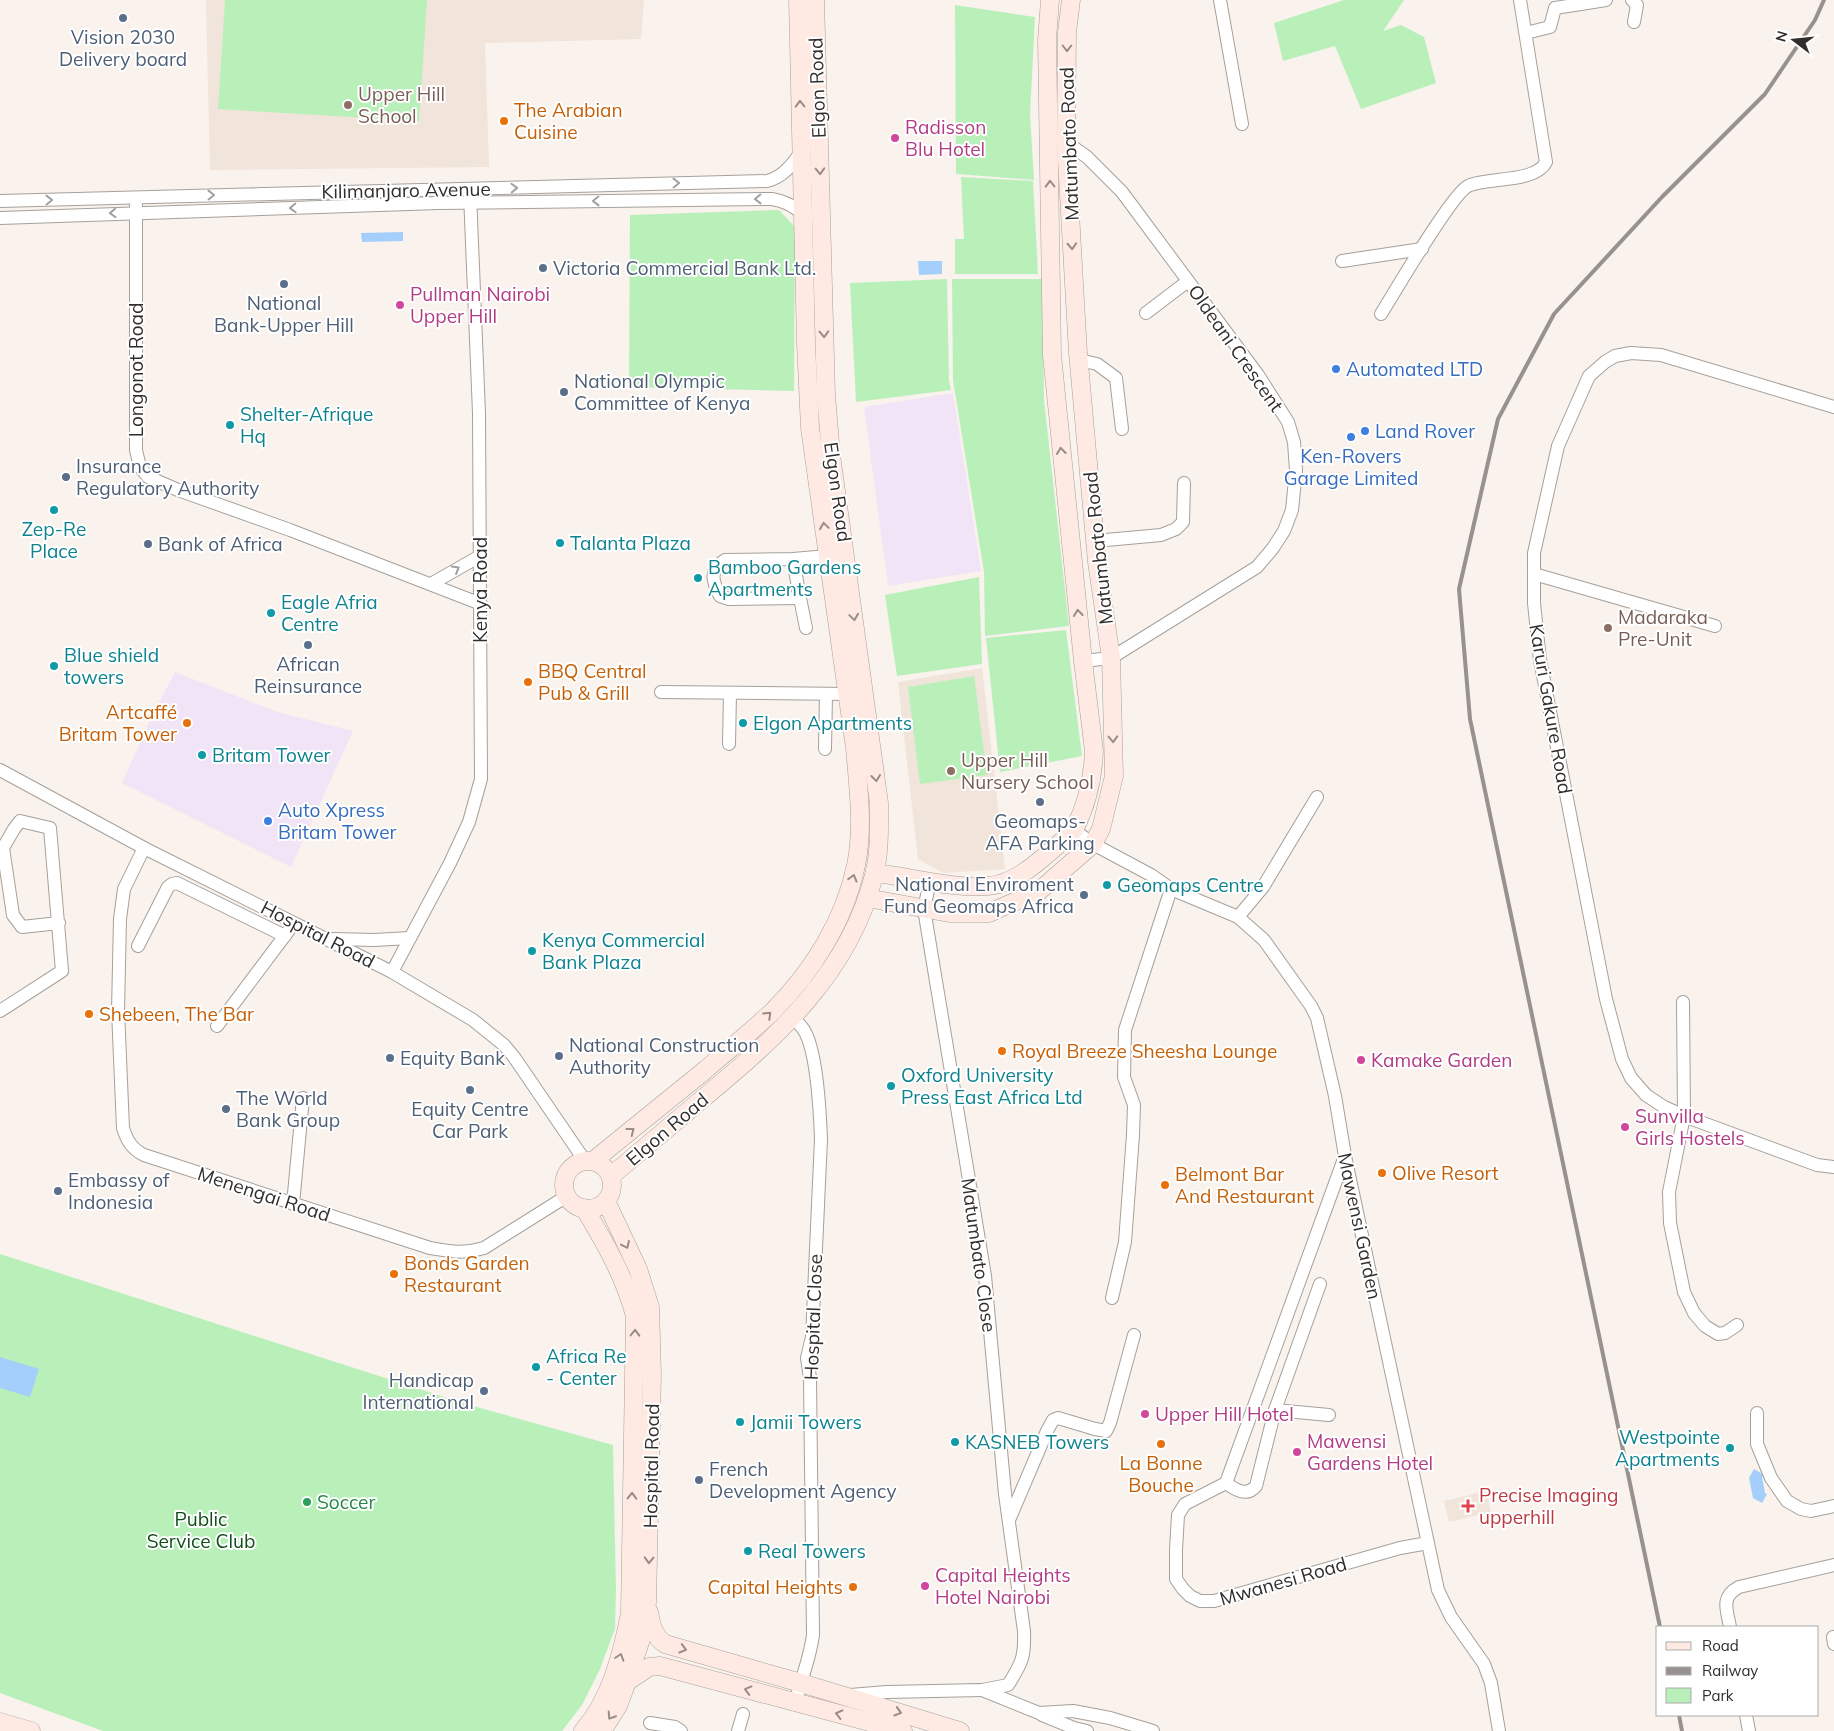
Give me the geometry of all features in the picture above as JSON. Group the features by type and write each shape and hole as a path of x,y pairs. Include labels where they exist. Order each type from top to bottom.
{"street":[{"name":"Elgon Road","path":"589,1161 654,1113 774,1010 820,953 840,914 856,865 860,833 855,748 810,428 806,343 798,0"},
{"name":"Elgon Road","path":"611,1176 771,1039 811,998 836,963 857,925 868,898 875,873 879,837 879,803 832,454 826,395 815,0"},
{"name":"Matumbato Road","path":"875,873 962,886 990,886 1012,879 1031,868 1074,830 1088,796 1094,764 1094,751 1069,531 1052,355 1047,40 1050,0"},
{"name":"Matumbato Road","path":"868,898 949,913 989,913 1039,892 1093,844 1101,829 1114,776 1112,658 1094,534 1079,357 1066,142 1066,32 1071,0"},
{"path":"1220,0 1242,124"},
{"path":"1381,314 1447,210 1467,186 1532,173 1544,168 1546,157 1520,0"},
{"path":"1526,33 1550,27 1555,8 1606,0"},
{"path":"1632,0 1637,5 1634,22"},
{"name":"Oldeani Crescent","path":"1066,142 1088,157 1122,192 1258,375 1288,422 1294,442 1296,470 1292,510 1284,530 1273,548 1257,567 1112,658 1083,661"},
{"name":"Kilimanjaro Avenue","path":"0,201 768,181 775,179 785,172 801,152"},
{"name":"Kenya Road","path":"392,972 469,822 481,779 479,413 470,189"},
{"name":"Longonot Road","path":"136,198 136,450 140,467 148,477 481,604"},
{"name":"Kilimanjaro Avenue","path":"0,218 470,203 772,199 787,203 803,214"},
{"path":"1342,260 1422,249"},
{"path":"1146,313 1188,281"},
{"name":"Karuri Gakure Road","path":"1834,407 1661,355 1631,353 1615,356 1589,376 1558,446 1536,544 1534,574 1534,603 1540,660 1606,999 1622,1059 1631,1078 1646,1095 1664,1107 1684,1116 1817,1164 1834,1167"},
{"path":"1052,355 1079,357 1097,364 1116,378 1122,429"},
{"path":"1059,428 1086,427"},
{"path":"1069,531 1094,534 1161,535 1176,529 1184,522 1184,483"},
{"path":"431,584 480,556"},
{"path":"800,598 729,599 720,596 714,584 714,574 717,565 725,560 793,559 828,556"},
{"path":"793,559 806,628"},
{"path":"1534,574 1715,626"},
{"path":"661,692 848,694"},
{"path":"729,744 730,693"},
{"path":"825,749 826,694"},
{"path":"1089,707 1112,703"},
{"name":"Hospital Road","path":"0,770 144,848 328,938 392,972 473,1020 504,1045 589,1161"},
{"path":"1238,917 1263,887 1317,797"},
{"path":"0,1011 62,971 59,924 50,828 20,821 3,848 13,915 22,927 59,924"},
{"name":"Mawensi Garden","path":"1074,830 1093,844 1151,875 1171,889 1238,917 1264,940 1311,1006 1317,1018 1438,1590 1451,1617 1484,1664 1491,1683 1499,1731"},
{"name":"Menengai Road","path":"144,848 124,889 120,919 118,1011 123,1128 126,1137 136,1150 144,1155 293,1204 430,1248 456,1253 484,1248 567,1196"},
{"name":"Matumbato Close","path":"930,881 924,908 985,1276 1008,1522 1024,1631 1024,1649 1021,1665 1008,1685 982,1690"},
{"path":"138,946 168,887 178,883 285,936"},
{"path":"1112,1298 1125,1242 1133,1135 1134,1105 1124,1077 1125,1030 1171,889"},
{"path":"217,1026 295,922"},
{"path":"328,938 374,940 410,938"},
{"path":"1683,1002 1684,1116 1669,1192 1670,1223 1684,1292 1694,1313 1711,1330 1718,1334 1725,1333 1737,1325"},
{"name":"Hospital Close","path":"792,1017 801,1026 809,1040 816,1073 820,1125 812,1337 807,1358 810,1378 813,1635 810,1653 803,1671 795,1703"},
{"path":"293,1204 303,1098"},
{"path":"1320,1284 1275,1410 1256,1486 1253,1490 1244,1492 1233,1488 1226,1483 1345,1156"},
{"path":"589,1161 605,1168 611,1176 612,1188 606,1201 599,1206 584,1208 574,1204 567,1196 565,1188 567,1174 572,1167 589,1161"},
{"name":"Hospital Road","path":"602,1731 618,1706 643,1633 647,1602 652,1374 650,1308 638,1269 606,1201"},
{"name":"Hospital Road","path":"582,1731 601,1704 616,1669 624,1646 630,1613 635,1316 628,1291 602,1238 584,1208"},
{"path":"1008,1522 1053,1420 1058,1418 1106,1431 1110,1423 1134,1335"},
{"path":"1275,1410 1329,1415"},
{"path":"1757,1413 1757,1444 1771,1478 1787,1501 1801,1509 1811,1511 1834,1506"},
{"name":"Mwanesi Road","path":"1226,1483 1185,1504 1178,1515 1176,1579 1182,1589 1200,1601 1214,1600 1400,1548 1428,1543"},
{"path":"1730,1626 1726,1604 1728,1596 1732,1591 1834,1566"},
{"path":"647,1602 651,1625 658,1638 665,1644 960,1731"},
{"path":"628,1681 649,1666 660,1666 903,1731"},
{"path":"845,1696 886,1692 982,1690 1074,1728 1087,1731"},
{"path":"1039,1713 1073,1712 1110,1718 1153,1731"},
{"path":"738,1731 743,1714"},
{"path":"1746,1716 1749,1731"},
{"path":"0,1722 31,1731"},
{"path":"650,1723 675,1727 682,1731"}],"shaded area":[{"name":"Upper Hill School","path":"206,0 644,0 641,39 485,43 489,167 210,170"},
{"path":"953,393 981,571 888,586 864,407"},
{"name":"Upper Hill Nursery School","path":"982,668 1005,869 943,873 918,859 898,682"},
{"path":"175,672 277,712 353,731 291,867 122,783 152,716"},
{"name":"Precise Imaging upperhill","path":"1486,1491 1491,1512 1449,1522 1444,1501"}],"green space":[{"path":"225,0 427,0 419,121 218,109"},
{"path":"1344,0 1404,0 1383,31 1401,25 1424,37 1436,83 1361,109 1335,46 1283,61 1274,23"},
{"path":"955,5 1035,17 1030,115 1034,180 956,174"},
{"path":"961,177 1033,181 1038,274 955,274 955,239 964,239"},
{"path":"779,210 795,227 794,391 629,387 630,215"},
{"path":"947,279 949,380 951,390 856,402 850,283"},
{"path":"952,279 1042,279 1044,400 1069,626 985,636 984,572 953,380"},
{"path":"979,577 982,664 897,676 885,595"},
{"path":"1066,630 1082,756 1000,772 986,638"},
{"path":"974,676 987,775 920,784 908,687"},
{"name":"Public Service Club","path":"0,1254 466,1404 613,1445 615,1629 600,1669 582,1705 562,1731 103,1731 0,1693"}],"water":[{"path":"403,232 403,241 362,242 361,233"},
{"path":"918,261 942,261 942,274 919,275"},
{"path":"0,1357 39,1369 30,1397 0,1388"},
{"path":"1754,1469 1764,1475 1762,1477 1765,1493 1767,1494 1762,1503 1753,1498 1749,1478"}],"railway":[{"path":"1660,1626 1470,719 1459,589 1498,419 1554,314 1662,197 1765,94 1815,20 1824,0"},
{"path":"1679,1716 1682,1731"}],"place":[{"name":"Vision 2030 Delivery board","path":"123,18"},
{"name":"Upper Hill School","path":"348,105"},
{"name":"The Arabian Cuisine","path":"504,121"},
{"name":"Radisson Blu Hotel","path":"895,138"},
{"name":"Victoria Commercial Bank Ltd.","path":"543,268"},
{"name":"National Bank-Upper Hill","path":"284,284"},
{"name":"Pullman Nairobi Upper Hill","path":"400,305"},
{"name":"Automated LTD","path":"1336,369"},
{"name":"National Olympic Committee of Kenya","path":"564,392"},
{"name":"Shelter-Afrique Hq","path":"230,425"},
{"name":"Land Rover","path":"1365,431"},
{"name":"Ken-Rovers Garage Limited","path":"1351,437"},
{"name":"Insurance Regulatory Authority","path":"66,477"},
{"name":"Zep-Re Place","path":"54,510"},
{"name":"Talanta Plaza","path":"560,543"},
{"name":"Bank of Africa","path":"148,544"},
{"name":"Bamboo Gardens Apartments","path":"698,578"},
{"name":"Eagle Afria Centre","path":"271,613"},
{"name":"Madaraka Pre-Unit","path":"1608,628"},
{"name":"African Reinsurance","path":"308,645"},
{"name":"Blue shield towers","path":"54,666"},
{"name":"BBQ Central Pub & Grill","path":"528,682"},
{"name":"Artcaffé Britam Tower","path":"187,723"},
{"name":"Elgon Apartments","path":"743,723"},
{"name":"Britam Tower","path":"202,755"},
{"name":"Upper Hill Nursery School","path":"951,771"},
{"name":"Geomaps- AFA Parking","path":"1040,802"},
{"name":"Auto Xpress Britam Tower","path":"268,821"},
{"name":"Geomaps Centre","path":"1107,885"},
{"name":"National Enviroment Fund Geomaps Africa","path":"1084,895"},
{"name":"Kenya Commercial Bank Plaza","path":"532,951"},
{"name":"Shebeen, The Bar","path":"89,1014"},
{"name":"Royal Breeze Sheesha Lounge","path":"1002,1051"},
{"name":"National Construction Authority","path":"559,1056"},
{"name":"Equity Bank","path":"390,1058"},
{"name":"Kamake Garden","path":"1361,1060"},
{"name":"Oxford University Press East Africa Ltd","path":"891,1086"},
{"name":"Equity Centre Car Park","path":"470,1090"},
{"name":"The World Bank Group","path":"226,1109"},
{"name":"Sunvilla Girls Hostels","path":"1625,1127"},
{"name":"Olive Resort","path":"1382,1173"},
{"name":"Belmont Bar And Restaurant","path":"1165,1185"},
{"name":"Embassy of Indonesia","path":"58,1191"},
{"name":"Bonds Garden Restaurant","path":"394,1274"},
{"name":"Africa Re - Center","path":"536,1367"},
{"name":"Handicap International","path":"484,1391"},
{"name":"Upper Hill Hotel","path":"1145,1414"},
{"name":"Jamii Towers","path":"740,1422"},
{"name":"KASNEB Towers","path":"955,1442"},
{"name":"La Bonne Bouche","path":"1161,1444"},
{"name":"Westpointe Apartments","path":"1730,1448"},
{"name":"Mawensi Gardens Hotel","path":"1297,1452"},
{"name":"French Development Agency","path":"699,1480"},
{"name":"Soccer","path":"307,1502"},
{"name":"Precise Imaging upperhill","path":"1468,1506"},
{"name":"Real Towers","path":"748,1551"},
{"name":"Capital Heights Hotel Nairobi","path":"925,1586"},
{"name":"Capital Heights","path":"853,1587"}]}
